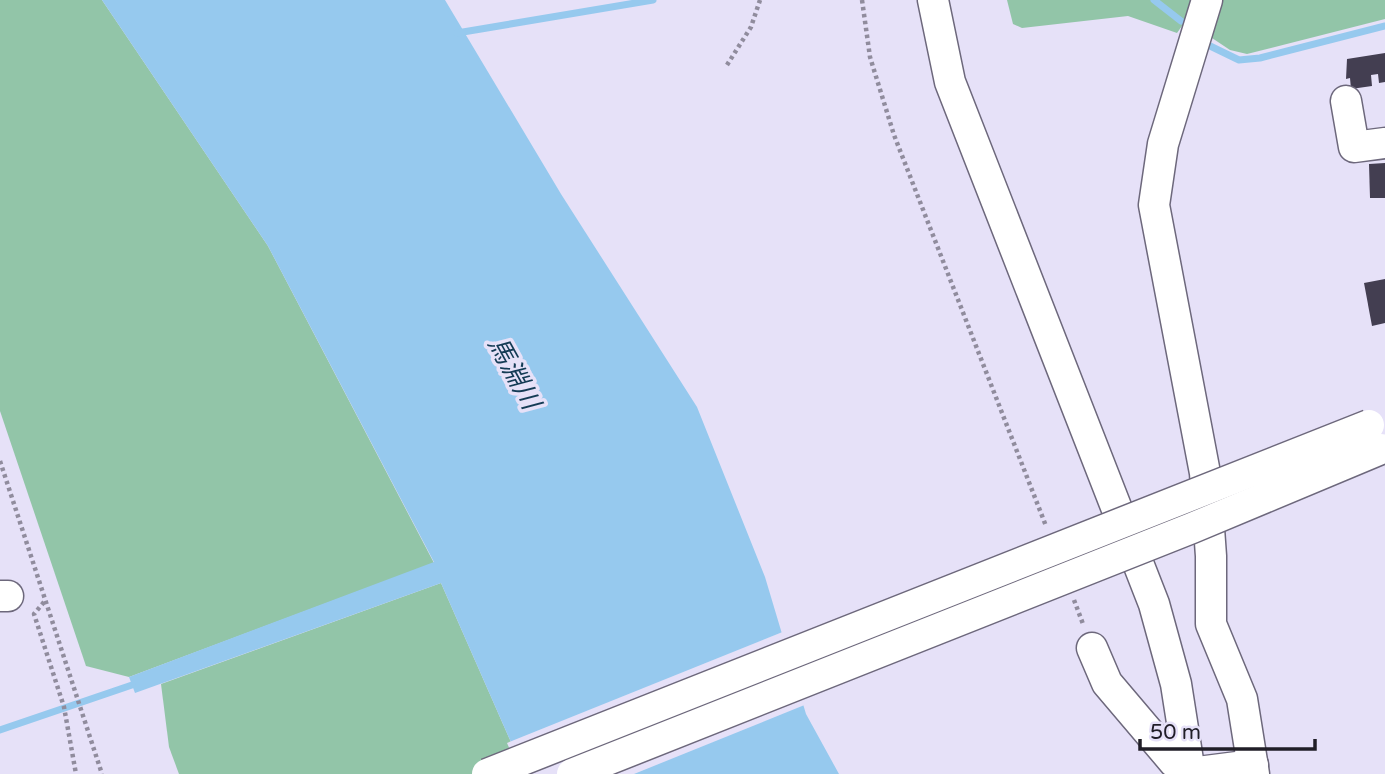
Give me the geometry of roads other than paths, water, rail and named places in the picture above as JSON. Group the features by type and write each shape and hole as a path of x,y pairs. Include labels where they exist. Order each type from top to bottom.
{"street":[{"path":"933,0 950,82 1154,604 1176,684 1190,773"},
{"path":"1092,648 1107,683 1174,762 1190,773 1253,769 1242,699 1211,624 1211,556 1205,473 1154,205 1163,144 1207,0"},
{"path":"1346,101 1354,147 1385,143"},
{"path":"487,774 1380,435"},
{"path":"572,774 1192,528 1380,435"}],"water":[{"name":"馬淵川","path":"102,0 445,0 561,194 697,407 765,577 806,714 839,774 525,774 441,583 135,693 129,677 434,562 268,246"}],"waterway":[{"path":"457,33 653,0"},
{"path":"1154,0 1181,21"},
{"path":"1208,45 1239,60 1260,58 1385,26"},
{"path":"0,730 132,685"}]}
